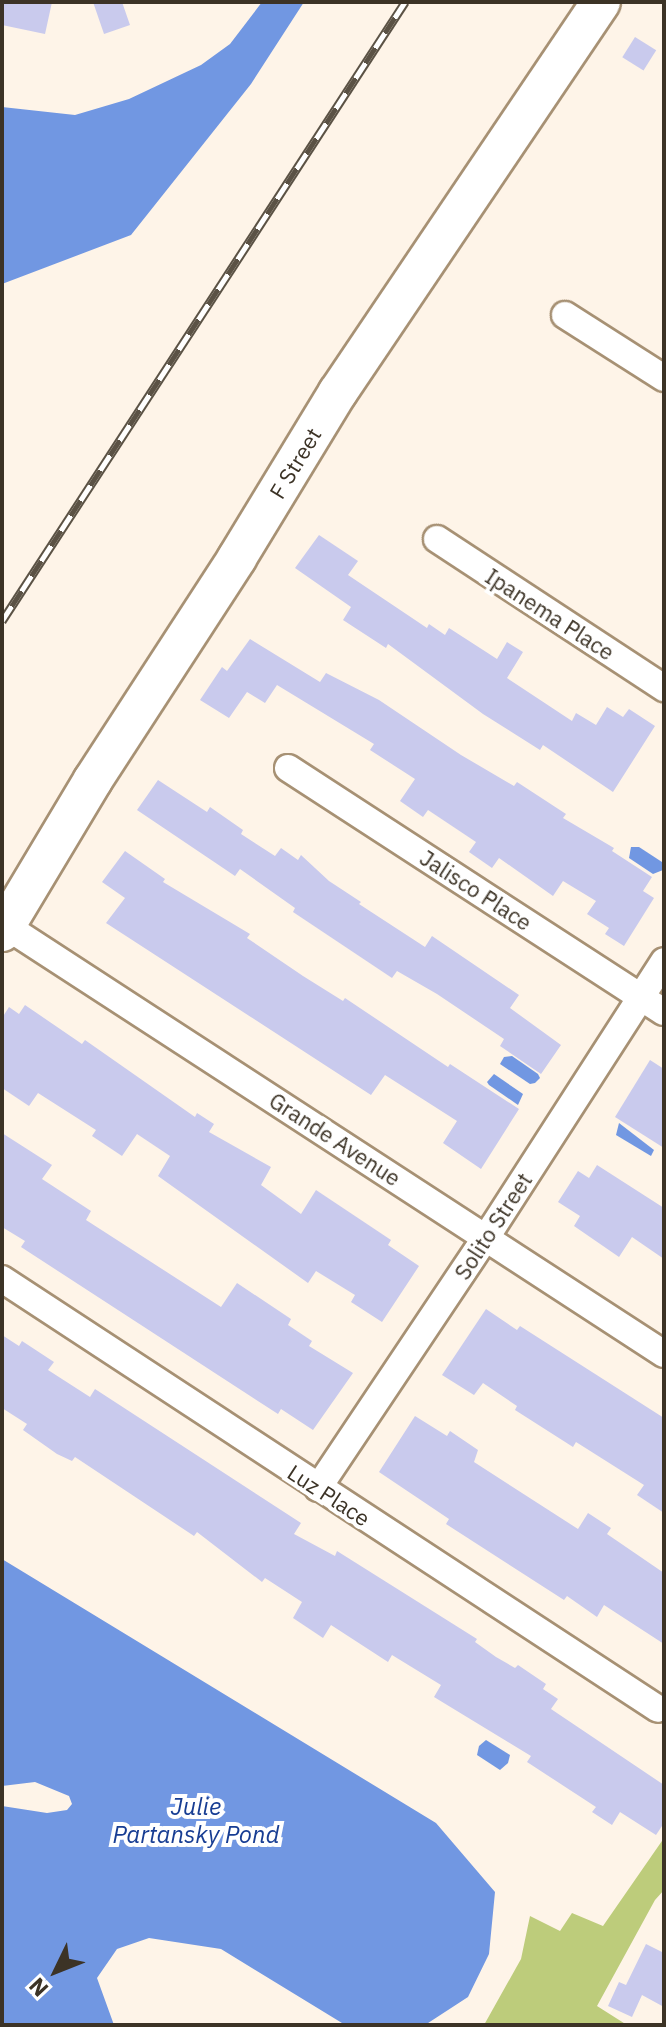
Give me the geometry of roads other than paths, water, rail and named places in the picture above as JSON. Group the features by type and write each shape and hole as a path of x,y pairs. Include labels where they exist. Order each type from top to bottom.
{"street":[{"name":"F Street","path":"4,929 93,780 237,558 338,392 601,2"},
{"path":"565,315 664,378"},
{"name":"Ipanema Place","path":"437,539 664,688"},
{"name":"Jalisco Place","path":"288,768 664,1012"},
{"name":"Grande Avenue","path":"4,929 487,1236 664,1354"},
{"name":"Solito Street","path":"318,1488 487,1236 664,961"},
{"name":"Luz Place","path":"2,1279 658,1709"}],"water":[{"path":"262,2 304,2 251,84 131,235 2,284 2,107 75,115 129,99 201,65 230,44"},
{"path":"631,847 639,847 662,862 663,870 653,874 629,858"},
{"path":"512,1056 540,1078 530,1084 500,1064 504,1057"},
{"path":"494,1074 523,1094 518,1105 489,1085 487,1082"},
{"path":"619,1123 654,1150 651,1156 616,1135"},
{"name":"Julie Partansky Pond","path":"2,1559 436,1823 495,1892 489,1954 468,1997 425,2025 342,2023 221,1949 149,1938 117,1949 97,1978 114,2025 2,2025 2,1806 47,1813 67,1810 72,1804 69,1796 35,1782 2,1786"},
{"path":"486,1740 510,1755 508,1763 500,1770 477,1755 479,1746"}],"railway":[{"path":"2,621 405,2"}]}
